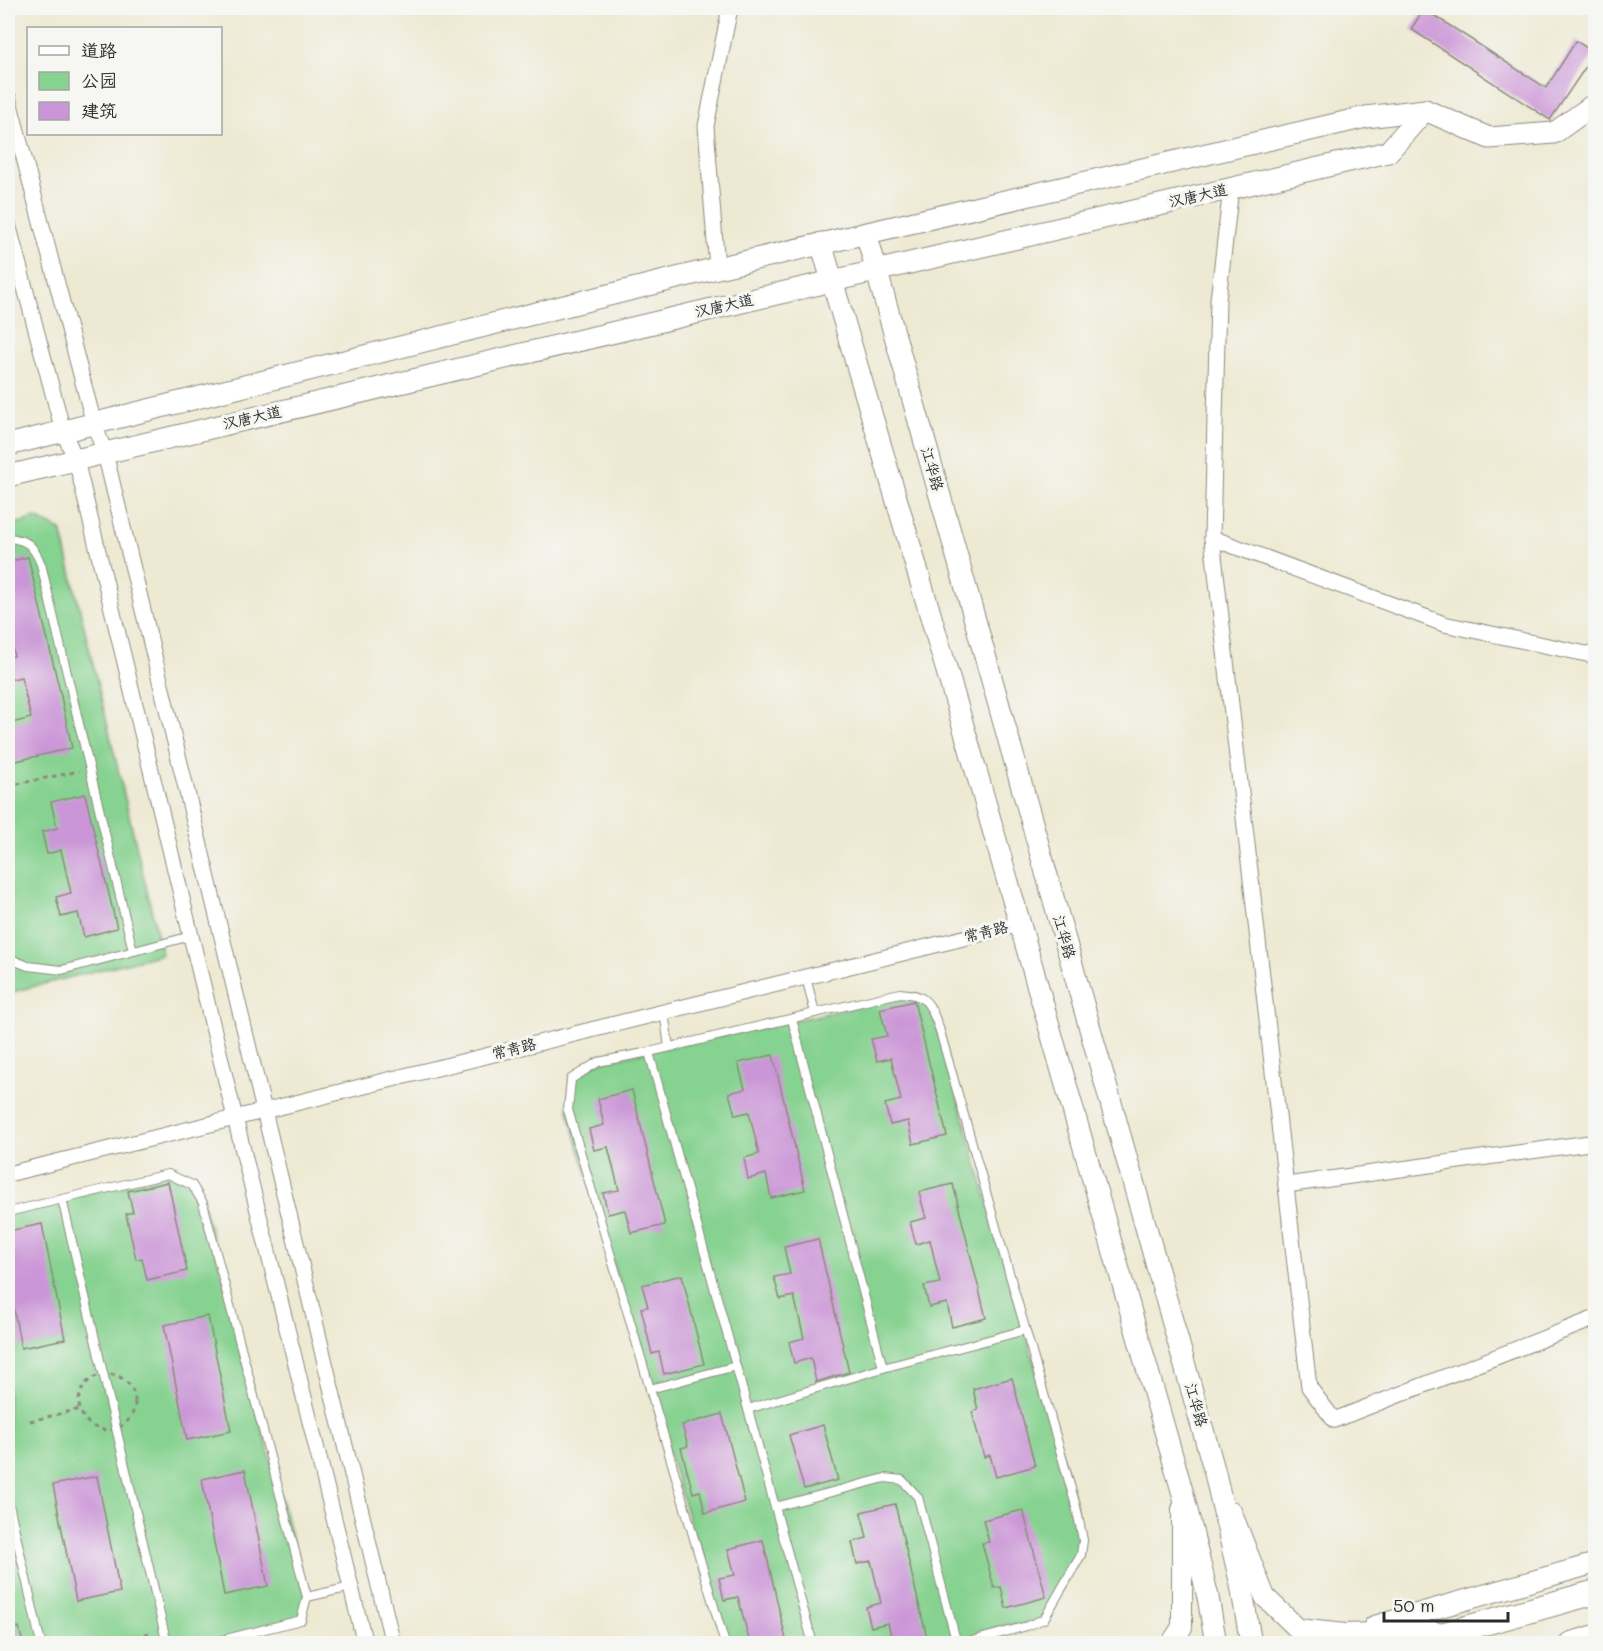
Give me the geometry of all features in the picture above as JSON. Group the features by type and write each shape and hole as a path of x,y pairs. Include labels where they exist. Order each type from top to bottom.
{"main road":[{"path":"8,445 717,268 1366,117 1425,110 1489,138 1554,133 1596,103"},
{"name":"汉唐大道","path":"8,476 876,270 1388,152 1425,110"},
{"name":"江华路","path":"866,233 1214,1469 1241,1585 1251,1644"},
{"path":"821,243 1020,924 1182,1494 1208,1597 1216,1644"},
{"path":"1409,1644 1596,1592"},
{"path":"1571,1644 1596,1636"}],"street":[{"path":"717,268 706,126 731,8"},
{"path":"8,98 94,424 105,453 393,1644"},
{"path":"1231,188 1218,300 1212,538 1309,1386 1335,1420 1596,1318"},
{"path":"8,224 63,431 76,460 365,1644"},
{"path":"1212,538 1444,624 1596,656"},
{"name":"常青路","path":"8,1174 1020,924"},
{"path":"1286,1185 1596,1142"},
{"path":"1214,1469 1265,1597 1298,1629 1345,1634 1456,1630"},
{"path":"1171,1644 1182,1627 1182,1494"},
{"path":"1345,1634 1596,1563"}],"lane":[{"path":"8,538 22,540 34,549 41,564 133,951"},
{"path":"8,958 28,966 62,970 191,936"},
{"path":"806,977 815,1013"},
{"path":"725,1644 568,1110 571,1079 598,1062 900,993 917,994 931,1005 939,1028 1076,1506 1083,1540 1081,1555 1044,1619 1028,1626 962,1644"},
{"path":"664,1012 669,1047"},
{"path":"792,1019 883,1368"},
{"path":"649,1052 813,1644"},
{"path":"8,1212 168,1174 192,1185 203,1203 307,1597 301,1620 206,1644"},
{"path":"62,1199 166,1644"},
{"path":"748,1409 883,1368 1026,1330"},
{"path":"650,1389 736,1366"},
{"path":"775,1507 885,1478 902,1480 918,1497 957,1644"},
{"path":"8,1500 41,1644"},
{"path":"307,1597 351,1587"}],"path":[{"path":"8,786 89,768"},
{"path":"30,1421 80,1409"},
{"path":"110,1644 163,1629"}],"green space":[{"path":"36,518 61,530 162,954 8,993 8,526"},
{"path":"917,994 931,1005 1076,1506 1081,1555 1044,1619 961,1643 725,1643 568,1110 571,1079 598,1062"},
{"path":"168,1174 192,1185 203,1203 307,1597 301,1620 206,1643 8,1643 8,1212"}],"building":[{"path":"1424,9 1546,88 1576,41 1595,53 1550,120 1411,29"},
{"path":"28,557 72,748 8,763 8,724 31,718 21,677 8,680 8,658 14,656 8,628 8,562"},
{"path":"85,794 117,928 84,937 78,913 61,917 56,897 71,893 61,850 47,854 42,832 57,828 51,802"},
{"path":"914,1001 947,1136 913,1144 908,1121 890,1125 885,1104 901,1100 891,1058 877,1061 871,1039 887,1036 880,1009"},
{"path":"773,1055 805,1190 771,1198 766,1174 748,1179 744,1158 759,1154 749,1112 735,1115 729,1093 745,1089 738,1063"},
{"path":"632,1090 665,1225 631,1233 625,1210 608,1214 603,1193 619,1190 608,1147 594,1150 589,1129 604,1125 598,1099"},
{"path":"168,1182 187,1271 147,1280 142,1258 136,1259 126,1214 133,1212 128,1191"},
{"path":"953,1184 986,1318 952,1327 947,1303 929,1307 924,1286 940,1283 930,1240 916,1244 910,1222 926,1218 919,1192"},
{"path":"42,1224 65,1339 21,1348 8,1278 8,1231"},
{"path":"818,1239 849,1372 816,1382 811,1358 794,1363 789,1342 804,1338 794,1296 780,1299 774,1277 790,1274 784,1247"},
{"path":"682,1275 704,1364 664,1374 659,1352 652,1354 641,1308 648,1307 642,1285"},
{"path":"208,1316 231,1431 187,1440 164,1325"},
{"path":"1012,1378 1035,1466 996,1477 990,1455 984,1457 972,1412 978,1410 973,1389"},
{"path":"722,1414 745,1502 705,1513 700,1491 693,1493 681,1448 688,1446 682,1425"},
{"path":"823,1425 838,1480 804,1489 789,1435"},
{"path":"245,1470 268,1586 224,1595 202,1479"},
{"path":"97,1476 120,1592 76,1601 53,1485"},
{"path":"895,1504 927,1638 907,1644 893,1644 888,1623 871,1627 866,1607 881,1603 871,1561 857,1564 852,1542 867,1538 861,1512"},
{"path":"1023,1510 1046,1597 1006,1608 1001,1587 994,1588 982,1543 989,1542 983,1520"},
{"path":"763,1540 787,1644 750,1644 738,1597 724,1600 719,1578 735,1575 728,1549"},
{"path":"19,1627 23,1644 8,1644 8,1629"}]}
